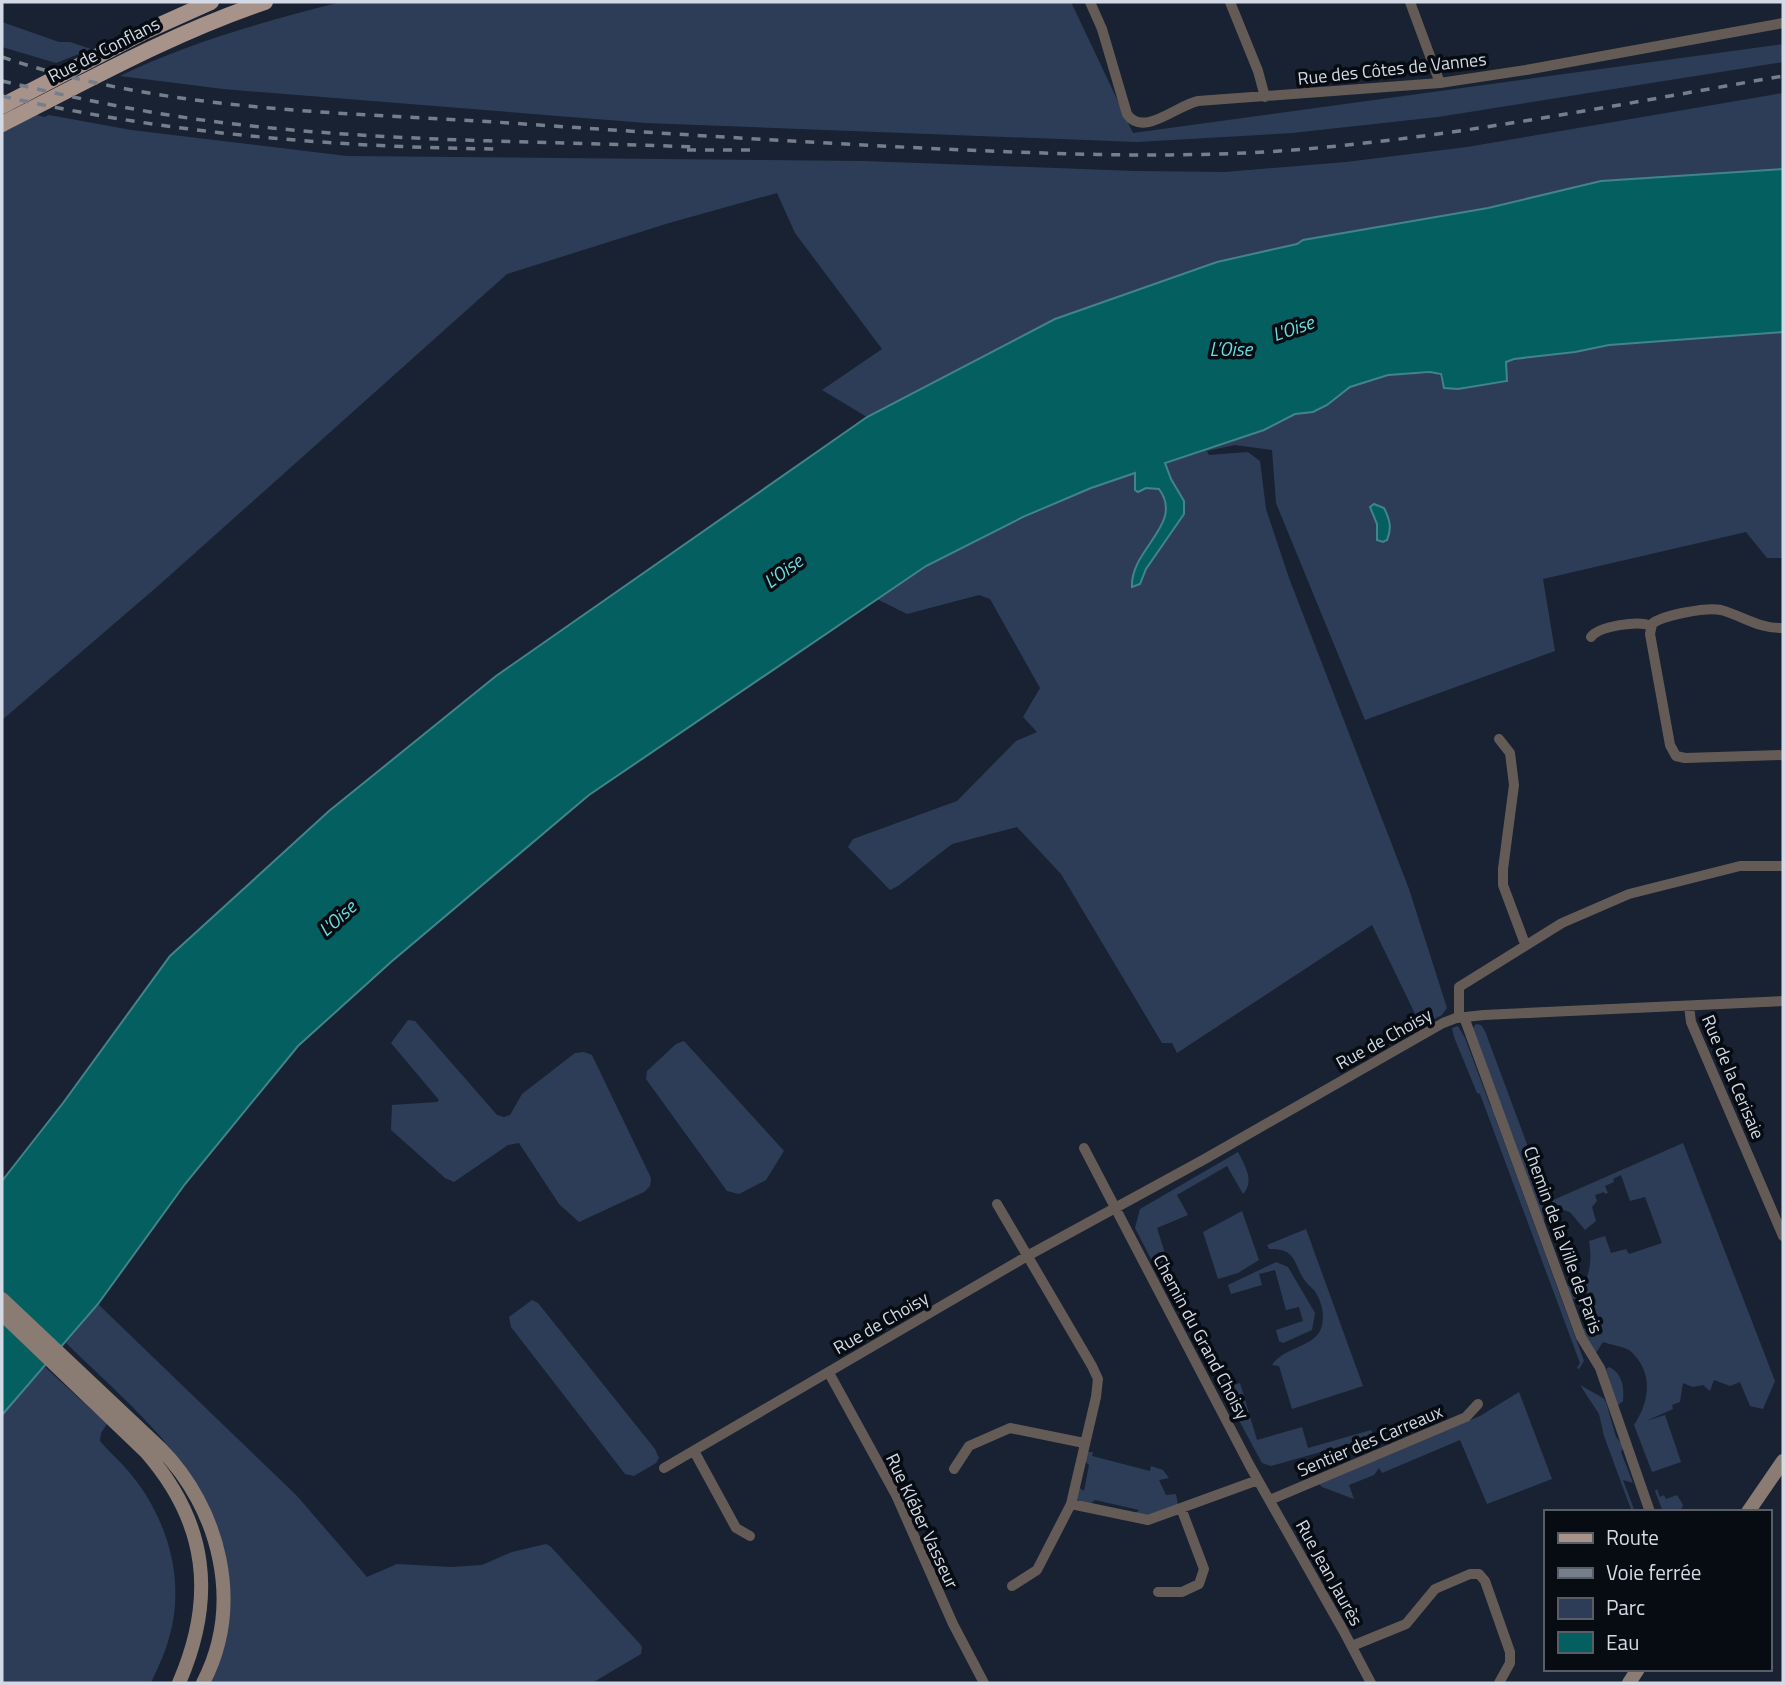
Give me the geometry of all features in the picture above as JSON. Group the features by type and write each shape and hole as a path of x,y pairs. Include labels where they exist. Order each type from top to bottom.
{"main road":[{"name":"Rue de Conflans","path":"2,106 181,14 211,2"},
{"name":"Rue de Conflans","path":"9,120 201,25 265,2"},
{"path":"2,1298 114,1412 165,1474 187,1513 197,1540 202,1578 201,1610 179,1683"},
{"path":"2,1314 114,1412 160,1448 184,1475 199,1498 214,1535 222,1571 222,1613 218,1641 203,1683"},
{"path":"1749,1510 1783,1461"}],"street":[{"name":"Rue des Côtes de Vannes","path":"1090,2 1102,29 1127,114 1133,122 1143,123 1198,101 1440,83 1783,23"},
{"path":"1230,2 1258,71 1265,97"},
{"path":"1410,2 1440,83"},
{"path":"1783,628 1765,628 1714,609 1654,621 1650,634 1670,745 1676,756 1783,755"},
{"path":"1591,637 1600,629 1644,623 1651,626"},
{"path":"1499,739 1510,753 1514,785 1503,884 1525,944 1562,923 1629,894 1740,866 1783,866"},
{"name":"Chemin de la Ville de Paris","path":"1525,944 1458,986 1462,1018 1581,1337 1600,1368 1649,1510"},
{"name":"Rue de Choisy","path":"664,1468 1029,1255 1429,1030 1462,1018 1783,1001"},
{"name":"Rue de la Cerisaie","path":"1689,1006 1691,1022 1783,1236"},
{"path":"1084,1148 1115,1208"},
{"path":"998,1204 1098,1379 1071,1504 1037,1570 1013,1586"},
{"name":"Chemin du Grand Choisy","path":"1115,1208 1258,1480"},
{"name":"Rue Kléber Vasseur","path":"829,1373 896,1495 953,1624 984,1683"},
{"name":"Sentier des Carreaux","path":"1270,1500 1466,1417 1478,1404"},
{"path":"954,1469 969,1446 1010,1428 1084,1443"},
{"path":"694,1451 736,1528 750,1536"},
{"path":"1071,1504 1142,1520 1258,1480"},
{"name":"Rue Jean Jaurès","path":"1258,1480 1371,1683"},
{"path":"1158,1591 1182,1592 1199,1584 1204,1569 1181,1508"},
{"path":"1352,1646 1406,1624 1435,1589 1470,1574 1479,1574 1485,1581 1510,1652 1510,1663 1499,1683"}],"green space":[{"path":"341,2 1071,2 1133,133 1783,44 1783,62 1438,117 1292,133 1137,142 646,123 223,89 120,76 201,43"},
{"path":"2,22 59,42 70,42 91,49 56,63 2,47"},
{"path":"1783,93 1783,169 1601,181 1488,208 1304,240 1297,244 1217,262 1055,319 867,417 822,390 882,349 795,233 777,193 669,223 507,274 158,586 2,720 2,106 44,117 49,115 131,130 347,156 864,161 1225,172 1346,162 1467,147"},
{"path":"1783,332 1783,558 1767,558 1746,532 1543,579 1555,651 1365,720 1276,503 1272,450 1235,445 1207,451 1209,455 1248,452 1260,461 1266,509 1289,578 1409,889 1447,1008 1442,1015 1421,1026 1372,925 1177,1053 1172,1043 1162,1043 1061,874 1017,827 952,844 890,890 848,847 853,839 957,801 1016,741 1037,732 1023,717 1040,688 990,599 979,595 907,614 877,599 926,566 984,536 1091,488 1264,430 1295,414 1313,412 1350,387 1388,375 1439,373 1442,384 1458,389 1507,382 1506,362 1514,359 1609,345"},
{"path":"408,1020 415,1021 497,1115 504,1117 510,1115 522,1094 575,1053 592,1055 651,1178 650,1186 644,1192 579,1222 559,1204 519,1143 508,1145 454,1182 445,1178 391,1130 392,1105 439,1100 391,1043"},
{"path":"1476,1024 1481,1025 1485,1031 1550,1206 1545,1210 1544,1220 1541,1219 1473,1028"},
{"path":"1458,1026 1490,1105 1497,1115 1495,1117 1584,1361 1579,1369 1577,1368 1580,1363 1480,1094 1477,1093 1454,1037 1452,1028"},
{"path":"684,1041 784,1151 766,1180 739,1194 727,1191 646,1079 647,1071 676,1044"},
{"path":"1683,1143 1775,1381 1763,1409 1750,1406 1740,1382 1730,1386 1714,1380 1710,1391 1703,1385 1693,1387 1683,1383 1680,1402 1672,1405 1673,1409 1646,1421 1665,1415 1681,1462 1652,1472 1634,1425 1643,1409 1647,1392 1642,1366 1629,1350 1603,1342 1594,1356 1581,1328 1595,1331 1584,1302 1570,1298 1567,1285 1577,1290 1588,1274 1589,1241 1605,1236 1611,1253 1626,1249 1629,1254 1662,1243 1645,1197 1630,1201 1621,1175 1613,1179 1614,1182 1605,1186 1608,1193 1595,1195 1597,1201 1592,1207 1596,1221 1585,1230 1570,1212 1552,1207 1551,1201"},
{"path":"1238,1152 1249,1179 1243,1194 1227,1166 1177,1195 1188,1215 1157,1228 1175,1285 1166,1288 1135,1228 1140,1209"},
{"path":"1242,1211 1259,1260 1238,1273 1218,1279 1203,1232"},
{"path":"1306,1229 1363,1386 1292,1409 1279,1366 1272,1365 1283,1355 1316,1336 1322,1326 1322,1310 1317,1294 1302,1276 1294,1259 1285,1251 1269,1249 1267,1245"},
{"path":"1276,1262 1288,1267 1315,1313 1312,1330 1283,1343 1279,1341 1276,1330 1303,1321 1299,1307 1286,1310 1275,1270 1259,1274 1262,1285 1231,1294 1228,1285"},
{"path":"532,1300 538,1303 655,1449 659,1458 656,1463 634,1476 625,1474 511,1327 509,1317"},
{"path":"98,1304 297,1496 367,1577 397,1564 451,1567 482,1565 512,1552 546,1544 639,1643 642,1647 641,1654 592,1683 211,1683 221,1657 227,1611 226,1568 217,1529 201,1493 180,1460 154,1429 66,1343"},
{"path":"1218,1357 1228,1387 1240,1383 1257,1440 1302,1427 1308,1448 1371,1430 1374,1437 1271,1466 1262,1463 1208,1363 1208,1360"},
{"path":"45,1367 107,1424 101,1433 100,1441 143,1490 163,1530 174,1573 174,1616 165,1650 151,1683 2,1683 2,1415"},
{"path":"1609,1367 1620,1377 1623,1386 1623,1401 1617,1406 1606,1369"},
{"path":"1580,1385 1606,1402 1616,1437 1624,1446 1621,1452 1633,1483 1623,1480 1634,1510 1631,1510 1604,1436 1599,1414"},
{"path":"1519,1392 1552,1479 1487,1504 1460,1440 1382,1473 1379,1468 1374,1475 1349,1485 1354,1499 1318,1483 1480,1416"},
{"path":"1086,1452 1093,1452 1092,1456 1150,1471 1151,1466 1163,1470 1169,1478 1159,1480 1166,1495 1176,1494 1178,1505 1154,1519 1131,1517 1139,1510 1095,1500 1086,1507 1075,1502 1075,1485 1084,1491 1089,1465 1081,1458"},
{"path":"1657,1489 1660,1497 1664,1495 1666,1499 1677,1495 1683,1505 1681,1510 1662,1510 1655,1491"}],"water":[{"name":"L’Oise","path":"1783,169 1783,332 1609,345 1514,359 1506,362 1507,381 1458,389 1444,388 1441,374 1430,372 1388,375 1350,387 1313,412 1295,414 1264,430 1165,463 1184,501 1184,514 1146,569 1140,584 1132,587 1134,573 1161,525 1165,502 1159,489 1146,488 1138,492 1135,490 1135,473 1091,488 1023,517 926,566 589,795 391,962 298,1046 185,1184 98,1304 2,1415 2,1181 63,1103 170,956 329,811 496,676 867,417 1055,319 1217,262 1297,244 1303,240 1488,208 1601,181"},
{"path":"1374,504 1384,508 1389,520 1389,536 1383,542 1377,540 1377,524 1370,507"}],"railway":[{"path":"2,57 63,75 126,89 189,99 318,112 834,143 1118,155 1249,153 1416,137 1539,119 1783,76"},
{"path":"2,81 158,113 271,128 453,140 697,147"},
{"path":"2,96 124,120 247,136 371,145 495,149"},
{"path":"687,150 754,150"}],"water label":[{"name":"L'Oise","path":"1293,328"},
{"name":"L'Oise","path":"783,571"},
{"name":"L'Oise","path":"337,918"}]}
